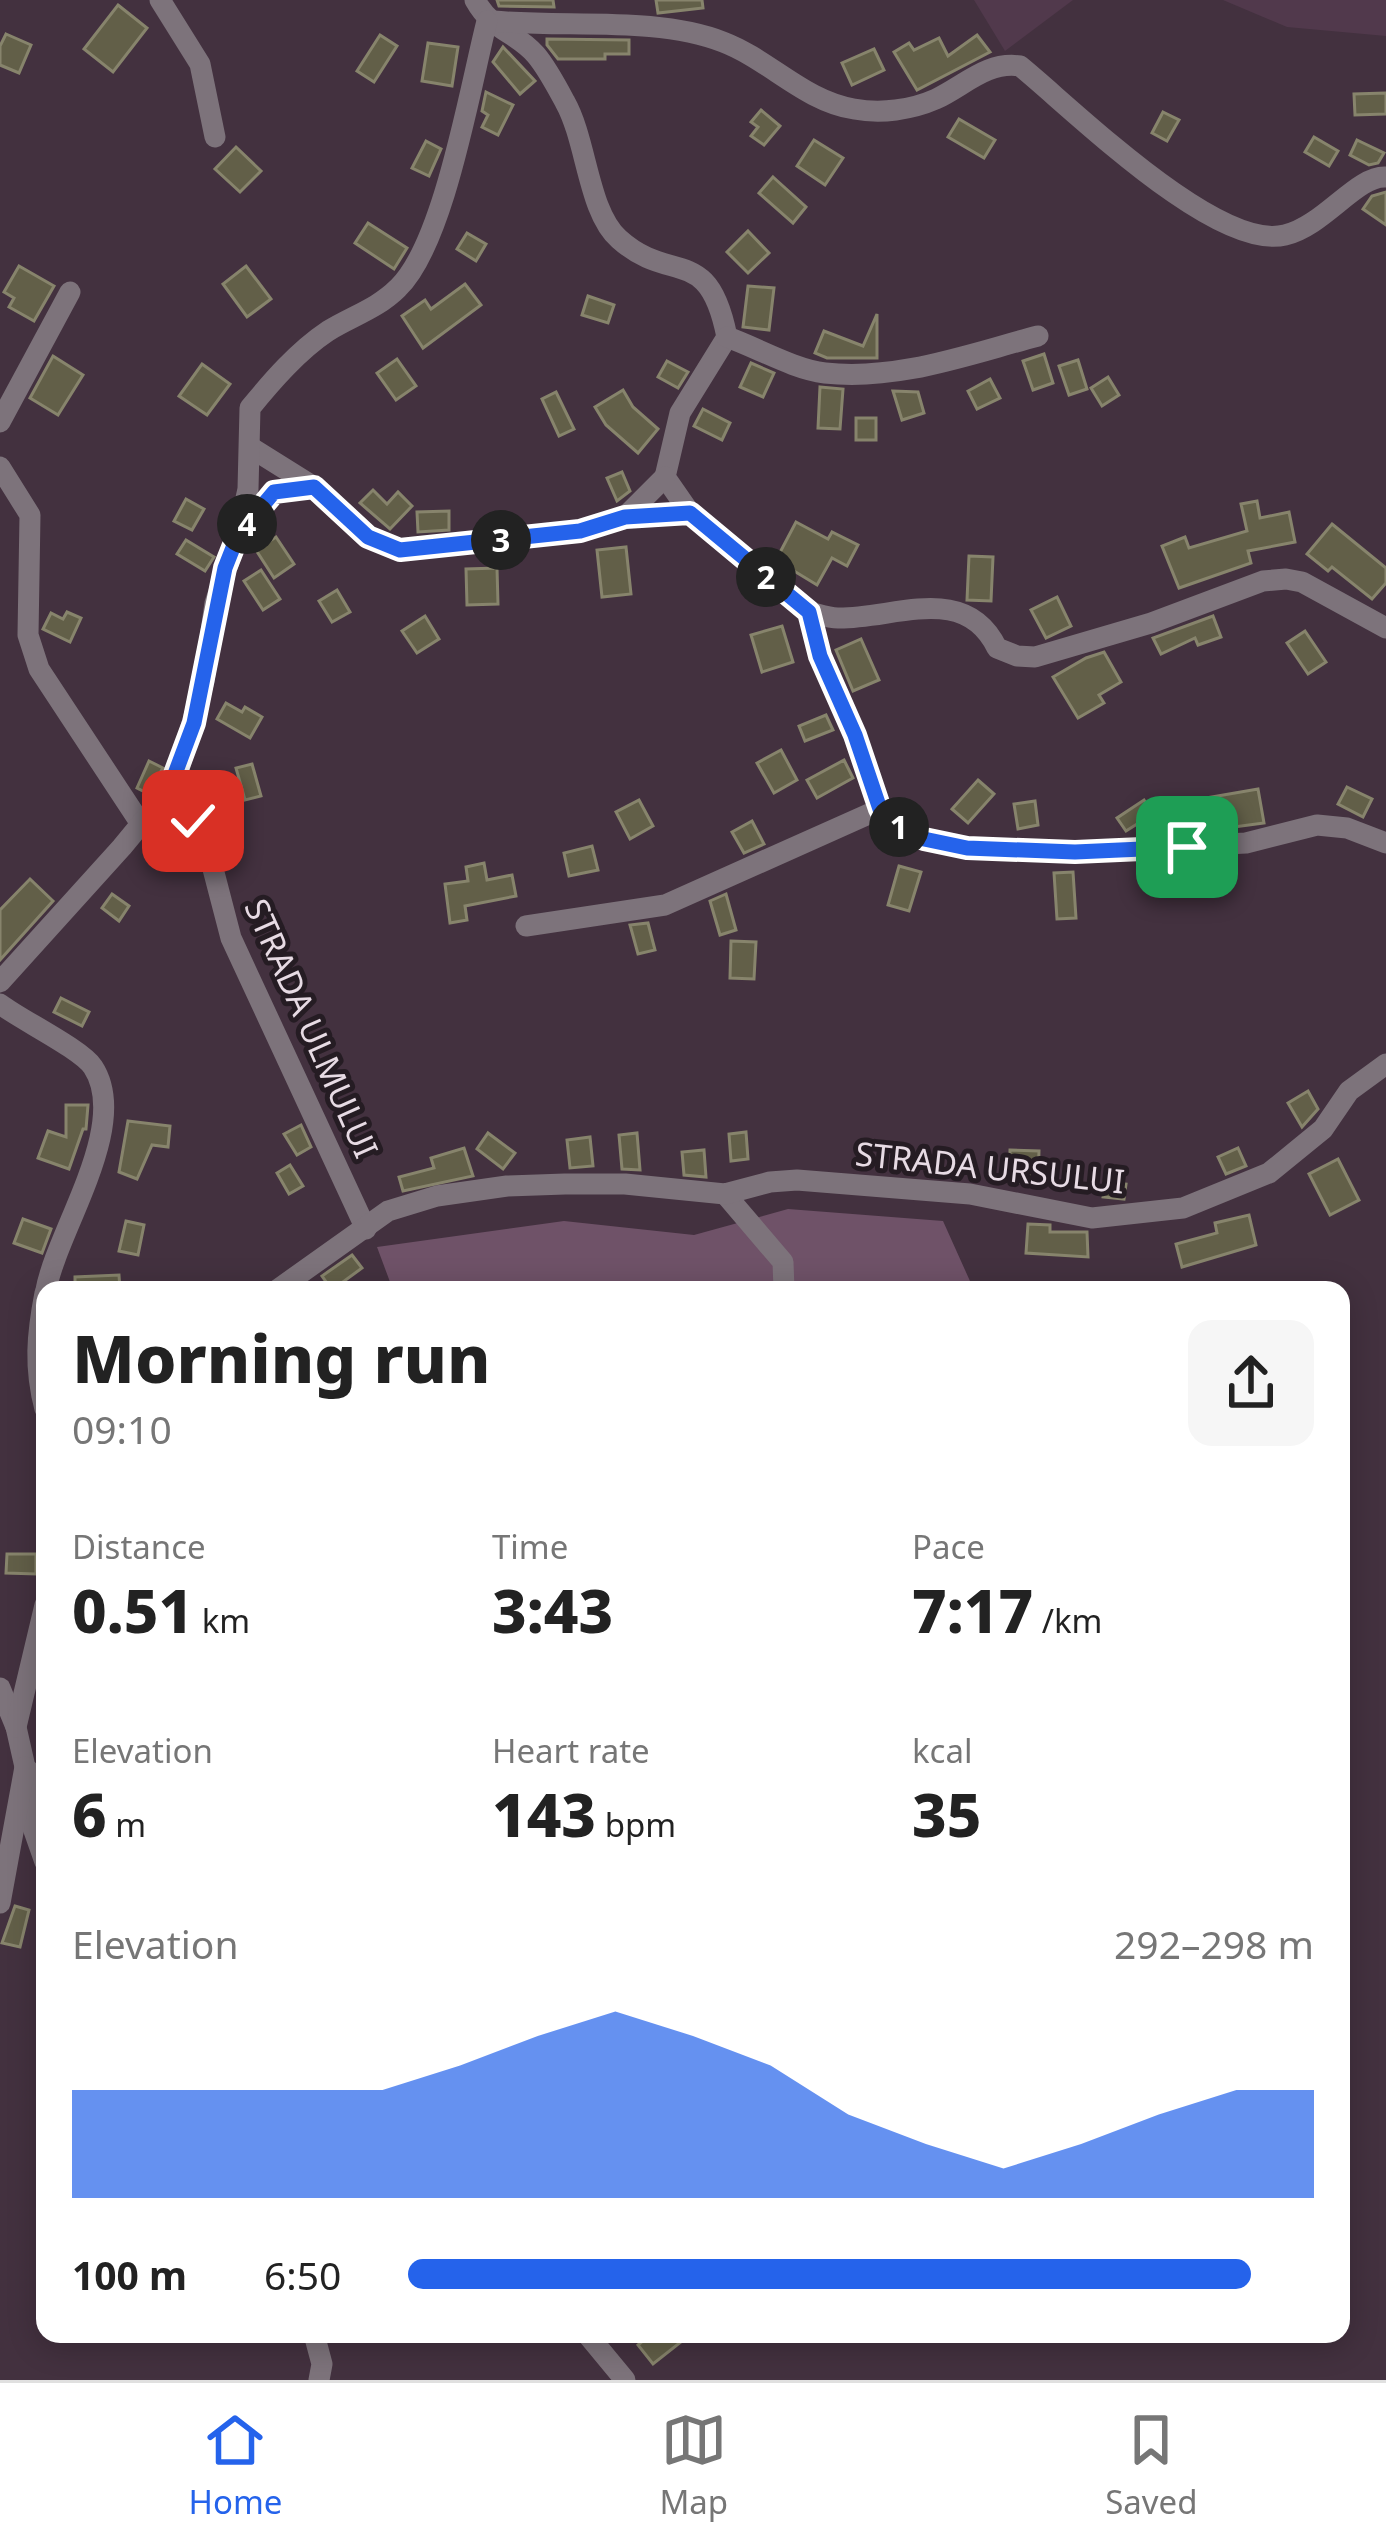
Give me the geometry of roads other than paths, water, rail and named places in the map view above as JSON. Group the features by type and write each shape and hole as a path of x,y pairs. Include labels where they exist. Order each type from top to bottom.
{"street":[{"path":"160,0 200,64 215,137"},
{"path":"475,0 487,21 534,52 568,106 604,220 620,240 712,287 720,302 727,337 680,412 665,477 625,517"},
{"path":"487,21 681,29 726,42 821,100 856,110 906,110 993,68 1020,66 1111,145 1192,204 1237,231 1260,238 1284,236 1316,224 1363,182 1386,177"},
{"path":"0,982 61,920 169,790 194,723 215,603 248,489 250,408 274,378 328,331 368,313 418,266 433,231 487,21"},
{"path":"0,422 70,292"},
{"path":"727,337 820,372 859,374 902,372 1038,336"},
{"path":"250,447 314,487 368,537 400,550 580,531 625,517 690,513"},
{"path":"0,467 30,515 28,635 39,669 141,824"},
{"path":"665,477 690,513 809,612 837,618 957,610 986,626 997,648 1017,656 1035,657 1151,623 1263,581 1286,579 1302,582 1386,628"},
{"path":"238,535 274,492 314,487"},
{"path":"809,612 820,656 855,735 880,809 900,827 924,839 967,848 1150,850 1246,843 1317,825 1347,828 1386,843"},
{"name":"STRADA ULMULUI","path":"169,790 206,842 231,938 366,1229"},
{"path":"526,926 665,905 880,809"},
{"path":"0,1004 76,1051 94,1068 103,1107 91,1170 49,1281"},
{"name":"STRADA URSULUI","path":"290,1281 388,1211 437,1196 507,1186 626,1184 725,1193 797,1180 970,1193 1092,1218 1183,1208 1269,1173 1323,1129 1349,1091 1386,1064"},
{"path":"725,1193 783,1262 784,1281"},
{"path":"16,1726 36,1643"},
{"path":"0,1688 16,1726 36,1836"},
{"path":"25,1768 36,1779"},
{"path":"0,1904 25,1768"},
{"path":"316,2343 322,2364 319,2380"},
{"path":"594,2343 625,2380"}]}
